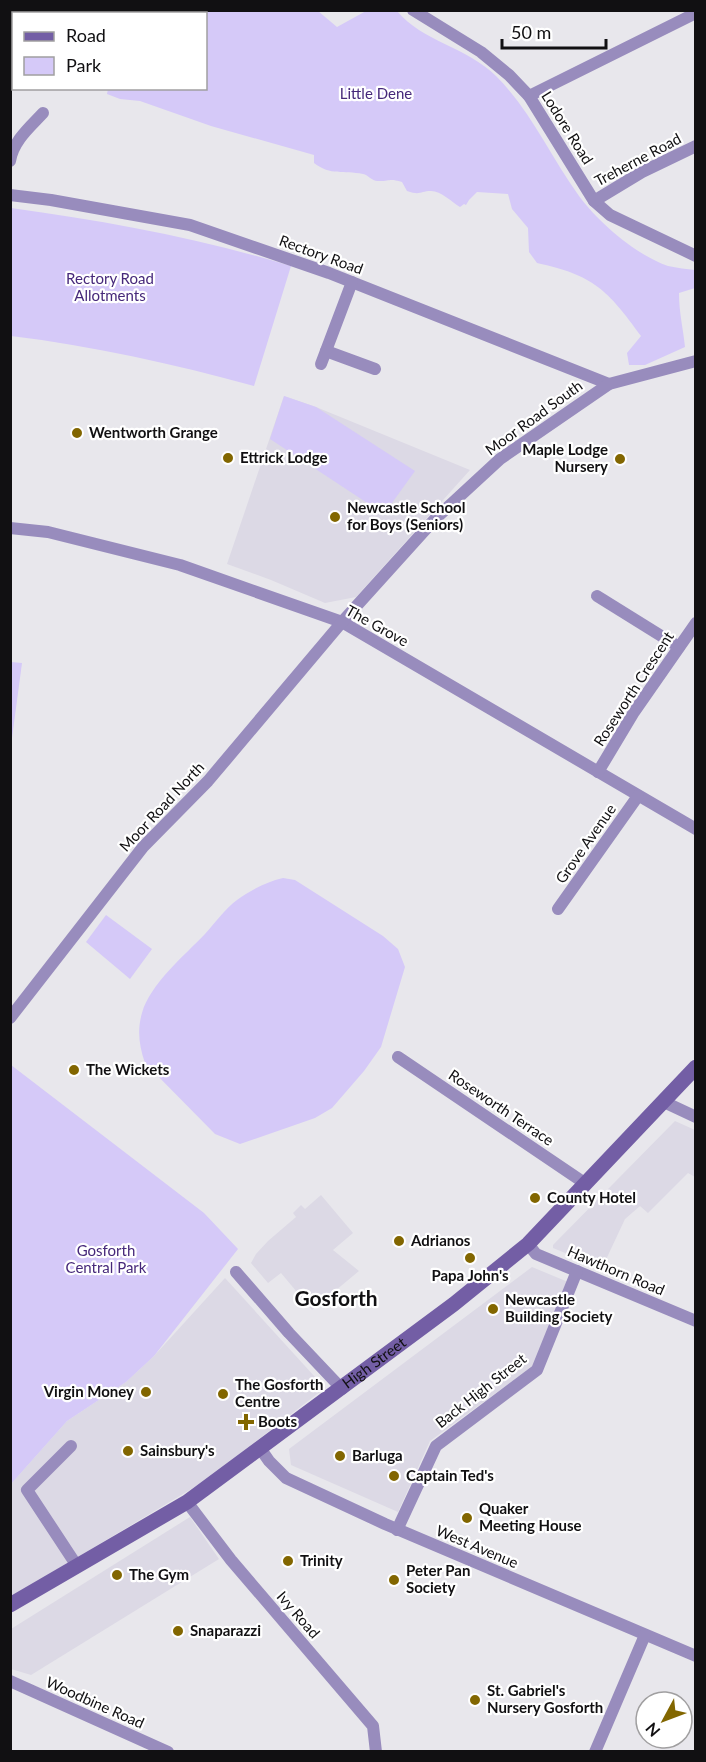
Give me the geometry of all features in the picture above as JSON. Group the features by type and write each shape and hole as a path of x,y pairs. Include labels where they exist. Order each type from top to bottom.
{"main road":[{"name":"High Street","path":"10,1605 187,1502 454,1304 528,1244 696,1067"}],"street":[{"name":"Lodore Road","path":"422,12 481,52 509,75 529,96 594,201 610,215 696,256"},
{"path":"529,96 696,14"},
{"path":"10,161 18,140 44,113"},
{"name":"Treherne Road","path":"594,201 642,172 696,146"},
{"name":"Rectory Road","path":"10,195 51,200 190,225 352,282 609,384"},
{"path":"321,364 352,282"},
{"path":"326,351 375,369"},
{"name":"Moor Road South","path":"342,622 435,519 500,459 609,384 696,362"},
{"name":"The Grove","path":"10,528 48,532 180,565 342,622 696,829"},
{"path":"597,596 679,647"},
{"name":"Moor Road North","path":"10,1018 143,847 208,781 342,622"},
{"name":"Roseworth Crescent","path":"598,772 634,712 696,623"},
{"name":"Grove Avenue","path":"558,909 638,796"},
{"name":"Roseworth Terrace","path":"398,1057 586,1184"},
{"path":"664,1102 696,1117"},
{"name":"Hawthorn Road","path":"528,1244 536,1254 696,1321"},
{"name":"Back High Street","path":"397,1530 435,1446 537,1370 577,1271"},
{"path":"236,1272 342,1389"},
{"path":"71,1446 27,1490 76,1566"},
{"name":"West Avenue","path":"260,1448 286,1478 397,1530 696,1656"},
{"name":"Ivy Road","path":"187,1502 231,1560 373,1726 376,1752"},
{"path":"595,1752 645,1635"},
{"name":"Woodbine Road","path":"10,1681 168,1752"}],"shaded area":[{"name":"Newcastle School for Boys (Seniors)","path":"284,396 470,470 356,597 325,603 227,564"},
{"path":"675,1121 695,1130 695,1177 688,1173 648,1213 640,1206 625,1219 602,1268 553,1248 553,1245"},
{"path":"321,1195 353,1233 333,1250 359,1271 312,1310 281,1273 268,1283 251,1263 268,1241 296,1217 293,1213 301,1205 305,1209"},
{"path":"532,1267 568,1282 533,1366 430,1441 398,1512 291,1465 289,1449"},
{"path":"225,1278 325,1388 203,1482 11,1597 11,1484 67,1421 126,1382 154,1356"},
{"path":"190,1517 219,1559 31,1675 11,1669 11,1629"}],"green space":[{"name":"Little Dene","path":"318,11 337,27 366,11 397,11 419,30 484,66 496,76 520,104 579,196 597,217 643,254 668,266 695,270 695,288 679,293 685,347 645,365 629,365 627,353 641,336 619,307 598,287 572,273 537,263 529,252 528,228 512,209 508,194 477,192 466,205 460,207 435,191 412,192 407,191 402,182 377,181 363,174 326,170 314,163 314,155 211,126 140,101 120,99 107,94 108,90 207,90 207,12 188,12"},
{"name":"Rectory Road Allotments","path":"11,208 152,231 291,266 254,386 133,356 11,336"},
{"path":"284,396 316,407 415,471 384,514 270,439"},
{"path":"11,662 22,663 12,738 10,737"},
{"path":"283,878 295,880 383,936 398,949 405,967 381,1047 332,1108 315,1118 240,1144 215,1134 145,1063 139,1038 140,1019 152,991 228,908 253,890"},
{"path":"106,915 152,949 130,979 86,942"},
{"name":"Gosforth Central Park","path":"11,1065 204,1213 238,1249 154,1356 126,1382 67,1421 11,1484"}],"place":[{"name":"Wentworth Grange","path":"77,433"},
{"name":"Ettrick Lodge","path":"228,458"},
{"name":"Maple Lodge Nursery","path":"620,459"},
{"name":"Newcastle School for Boys (Seniors)","path":"335,517"},
{"name":"The Wickets","path":"74,1070"},
{"name":"County Hotel","path":"535,1198"},
{"name":"Adrianos","path":"399,1241"},
{"name":"Papa John's","path":"470,1258"},
{"name":"Newcastle Building Society","path":"493,1309"},
{"name":"Virgin Money","path":"146,1392"},
{"name":"The Gosforth Centre","path":"223,1394"},
{"name":"Boots","path":"246,1422"},
{"name":"Sainsbury's","path":"128,1451"},
{"name":"Barluga","path":"340,1456"},
{"name":"Captain Ted's","path":"394,1476"},
{"name":"Quaker Meeting House","path":"467,1518"},
{"name":"Trinity","path":"288,1561"},
{"name":"The Gym","path":"117,1575"},
{"name":"Peter Pan Society","path":"394,1580"},
{"name":"Snaparazzi","path":"178,1631"},
{"name":"St. Gabriel's Nursery Gosforth","path":"475,1700"}],"district":[{"name":"Gosforth","path":"336,1299"}]}
